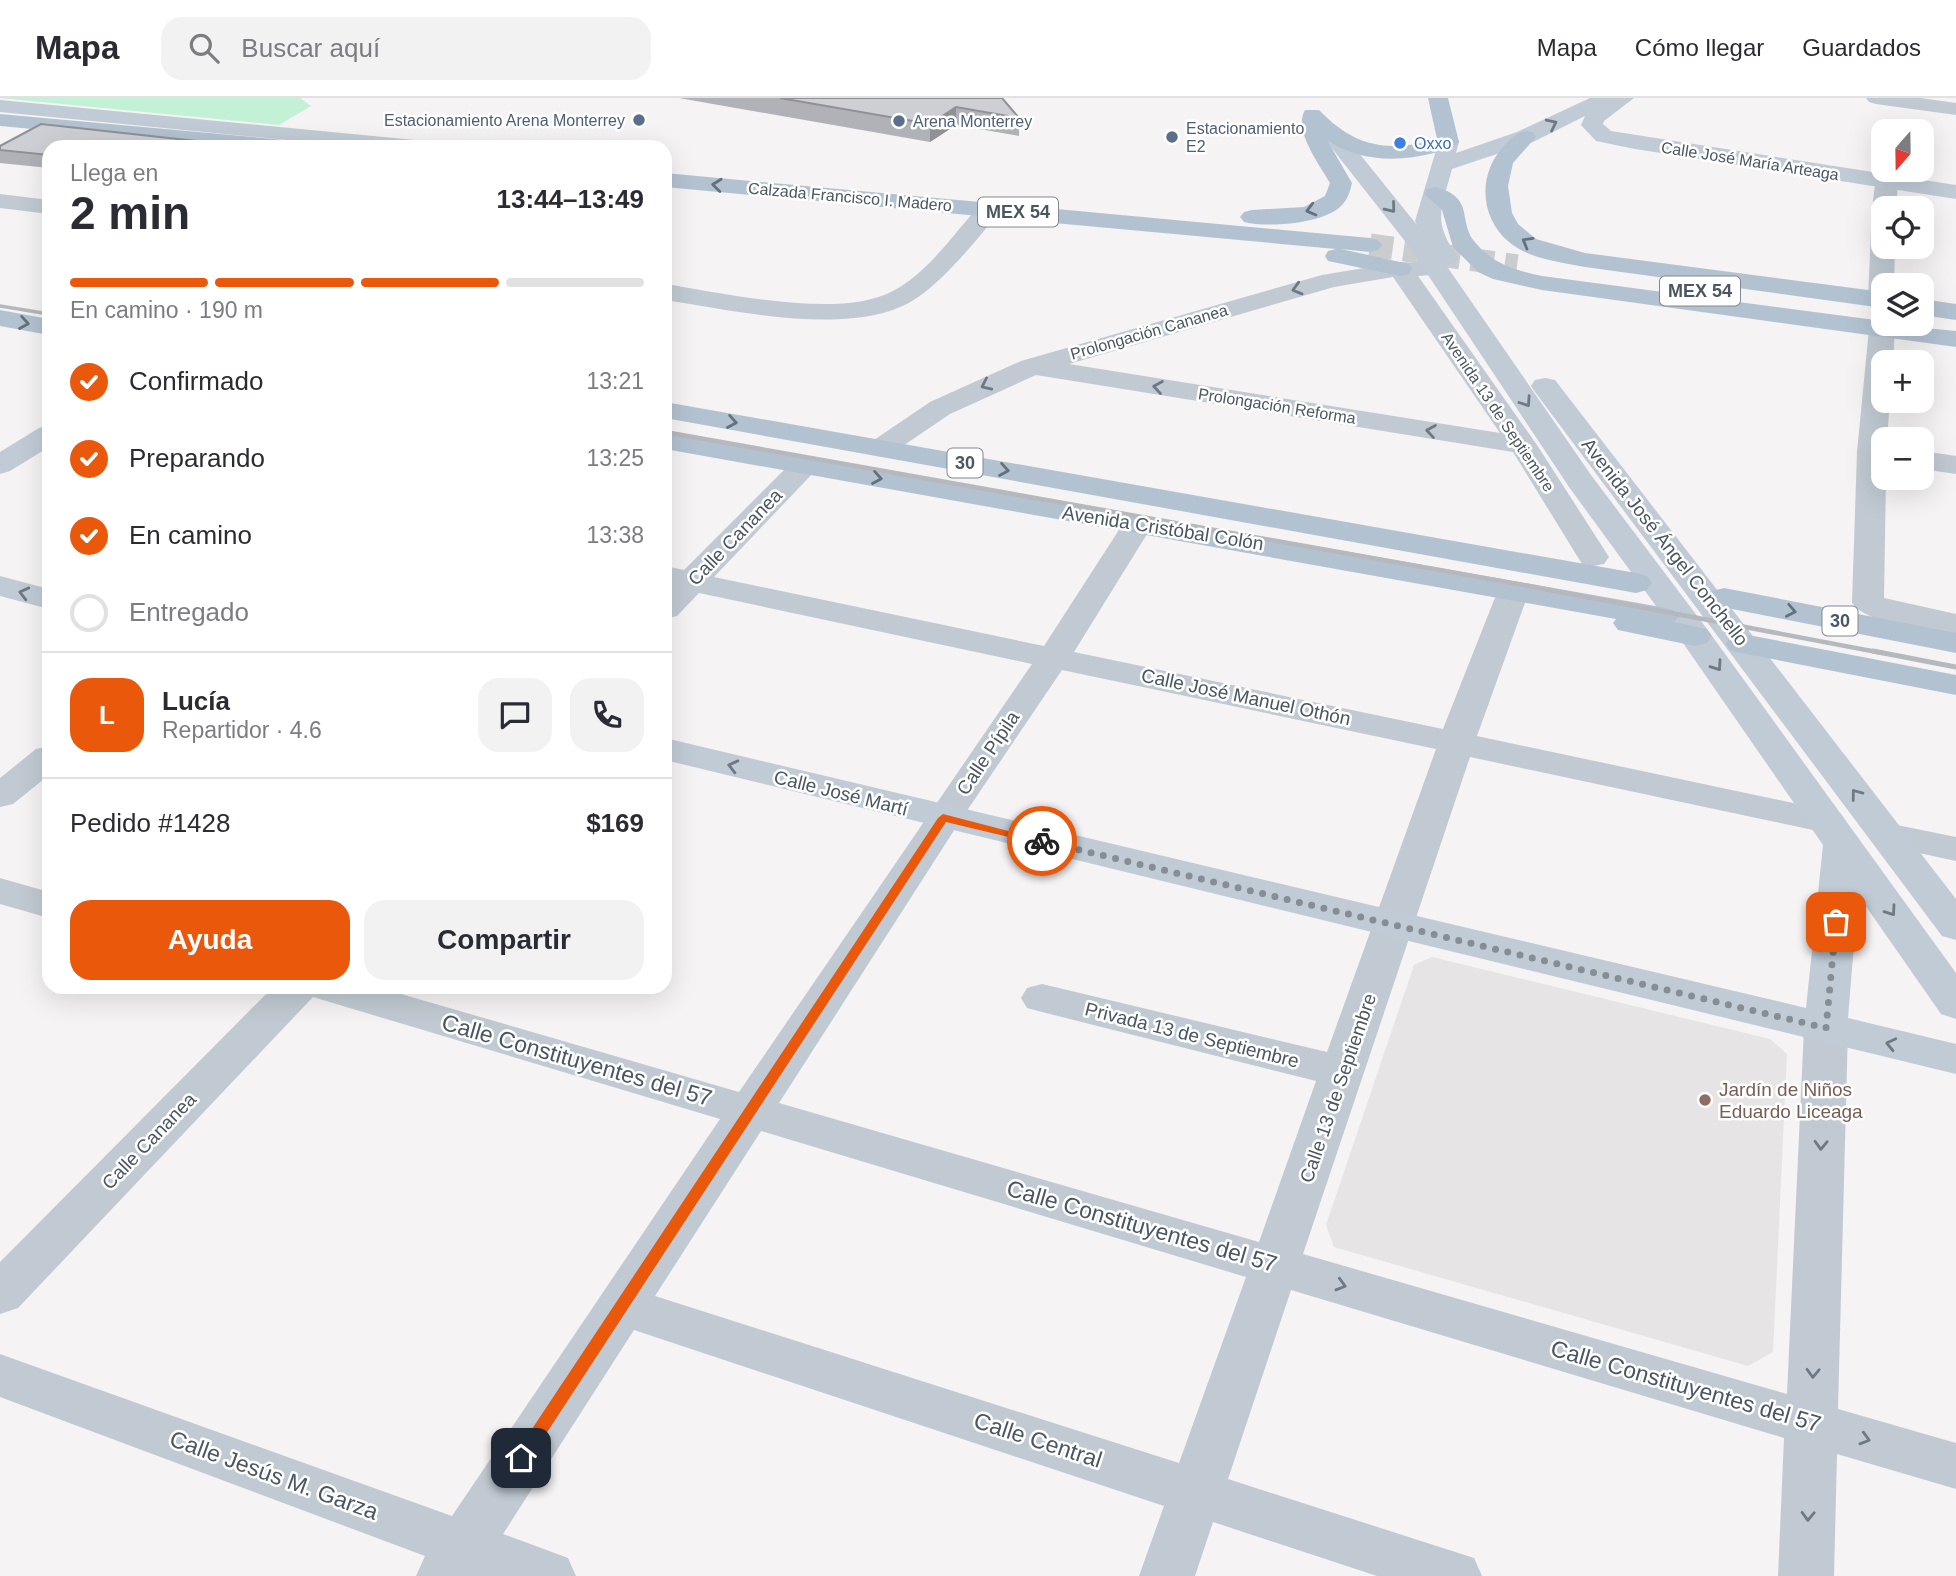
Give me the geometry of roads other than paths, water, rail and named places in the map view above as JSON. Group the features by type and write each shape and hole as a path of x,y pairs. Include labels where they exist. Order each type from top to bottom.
{"main road":[{"path":"1300,98 1334,137 1365,150 1393,154 1425,150 1445,153 1525,137 1606,98"},
{"path":"1438,98 1445,153"},
{"name":"Calle José María Arteaga","path":"1624,98 1594,118 1592,125 1597,132 1635,144 1871,173"},
{"path":"0,106 352,140"},
{"path":"808,194 881,190 960,191 1232,216 1286,215 1311,211 1330,203 1338,194 1341,183 1314,135 1314,117"},
{"path":"0,120 219,140"},
{"name":"Avenida José Ángel Conchello","path":"1334,137 1417,241 1641,574 1695,636 1956,1004"},
{"path":"1525,137 1500,165 1496,173 1496,185 1500,215 1505,224 1513,234 1532,246 1585,260 1871,310"},
{"name":"Avenida José Ángel Conchello","path":"1445,153 1427,221 1434,242 1747,639 1886,835 1956,927"},
{"name":"Calzada Francisco I. Madero","path":"672,181 1370,245"},
{"name":"Calle José María Arteaga","path":"1915,182 1956,192"},
{"path":"1435,194 1454,207 1461,242 1487,267 1502,274 1542,283 1871,311"},
{"path":"996,210 1056,225 1357,258 1400,269"},
{"name":"MEX 54","path":"1517,266 1871,311"},
{"path":"0,295 42,302"},
{"path":"1934,309 1956,312"},
{"path":"0,318 42,326"},
{"path":"1934,324 1956,327"},
{"path":"1934,331 1956,339"},
{"name":"Avenida Cristóbal Colón","path":"672,411 881,448 1148,512 1252,543 1661,617"},
{"name":"Avenida Cristóbal Colón","path":"672,440 805,465 1148,512 1641,574"},
{"path":"0,466 42,444"},
{"path":"805,465 881,448"},
{"path":"1148,512 1286,504 1593,557 1641,574"},
{"path":"1148,512 1219,546 1695,636"},
{"path":"0,586 42,597"},
{"name":"30","path":"1724,598 1956,643"},
{"path":"1747,639 1956,685"},
{"name":"30","path":"1747,639 1956,676"},
{"name":"Calle José Martí","path":"672,752 1956,1059"},
{"path":"1826,1028 1835,832"}],"street":[{"path":"1876,98 1907,107 1956,109"},
{"path":"0,201 42,206"},
{"path":"672,293 815,310 858,310 882,306 902,297 917,285 996,210"},
{"name":"Prolongación Cananea","path":"881,448 940,408 1031,367 1322,282 1400,269 1436,269"},
{"name":"Avenida 13 de Septiembre","path":"1400,269 1522,445 1593,557"},
{"path":"1879,427 1881,336"},
{"name":"Prolongación Reforma","path":"1031,367 1522,445"},
{"path":"1934,462 1956,465"},
{"name":"Calle Cananea","path":"678,579 805,465"},
{"path":"1876,490 1868,603 1882,610 1956,624"},
{"name":"Calle Pípila","path":"454,1561 943,818 1148,512"},
{"name":"Calle José Manuel Othón","path":"678,579 1054,656 1457,743 1835,832"},
{"name":"Calle 13 de Septiembre","path":"1167,1576 1457,743 1510,600"},
{"path":"0,796 42,763"},
{"path":"1886,835 1956,849"},
{"path":"0,891 42,903"},
{"name":"Calle Cananea","path":"0,1294 291,994"},
{"name":"Calle Constituyentes del 57","path":"351,994 1956,1466"},
{"name":"Privada 13 de Septiembre","path":"1041,998 1343,1072"},
{"path":"1805,1576 1826,1028"},
{"name":"Calle Central","path":"622,1306 1454,1576"},
{"name":"Calle Jesús M. Garza","path":"0,1375 454,1561 548,1576"}],"tunnel":[{"path":"1370,245 1517,266"}],"railway":[{"path":"0,306 42,313"},
{"path":"672,433 1518,584 1882,653"},
{"path":"1873,651 1956,667"}],"place":[{"name":"Estacionamiento Arena Monterrey","path":"639,120"},
{"name":"Arena Monterrey","path":"899,121"},
{"name":"Estacionamiento E2","path":"1172,137"},
{"name":"Oxxo","path":"1400,143"},
{"name":"Jardín de Niños Eduardo Liceaga","path":"1705,1100"}]}
